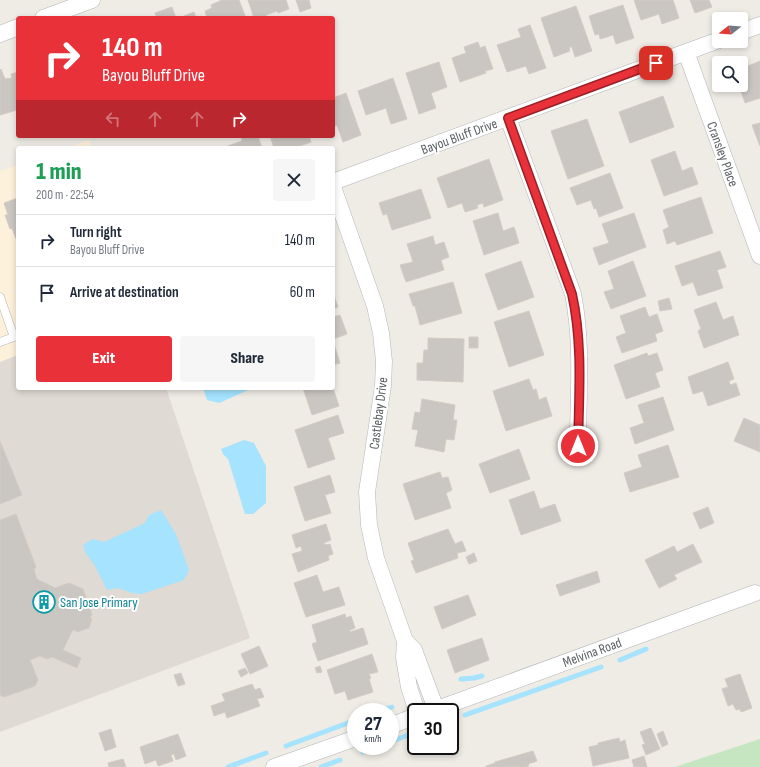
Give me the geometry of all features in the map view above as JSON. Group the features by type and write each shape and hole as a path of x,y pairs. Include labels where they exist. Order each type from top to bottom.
{"street":[{"path":"48,16 92,0"},
{"path":"748,29 760,25"},
{"path":"0,34 16,28"},
{"name":"Bayou Bluff Drive","path":"335,181 712,43"},
{"name":"Cransley Place","path":"686,52 760,256"},
{"path":"508,118 565,272 577,315 579,336 578,446"},
{"name":"Castlebay Drive","path":"335,193 375,306 381,334 384,361 383,386 368,492 369,525 376,558 405,641 404,658 414,703"},
{"name":"Melvina Road","path":"454,703 755,593"},
{"name":"Castlebay Drive","path":"405,641 414,650 430,703"},
{"path":"274,767 347,741"}],"lane":[{"path":"0,297 14,337 0,342"}],"shaded area":[{"path":"89,140 91,146 72,146"},
{"path":"16,166 16,356 0,362 0,171"},
{"path":"16,356 16,390 167,390 250,638 0,732 0,362"}],"green space":[{"path":"760,739 760,767 675,767"}],"water":[{"path":"204,390 248,390 219,403 207,400"},
{"path":"244,440 254,443 266,466 266,503 253,514 245,514 228,459 223,454 221,449"},
{"path":"161,510 176,534 189,570 184,580 142,594 132,593 118,588 107,590 95,566 85,552 83,545 93,539 104,542 145,523 149,515"}],"building":[{"path":"222,0 239,0 245,16 206,16 205,11 212,8 211,5"},
{"path":"248,0 286,0 289,9 278,13 277,11 266,16 253,16"},
{"path":"296,0 309,0 311,8 300,12"},
{"path":"634,0 673,0 679,18 662,24 659,14 641,20"},
{"path":"690,0 709,0 712,7 695,13"},
{"path":"623,5 634,38 616,44 613,35 600,39 599,34 595,35 589,16"},
{"path":"576,6 592,51 575,57 572,47 569,47 570,51 554,57 541,18"},
{"path":"172,7 175,16 156,16 155,13"},
{"path":"194,12 195,16 184,16"},
{"path":"530,25 546,68 529,74 526,66 507,72 497,45 521,37 518,29"},
{"path":"478,42 480,48 485,46 493,69 460,82 452,58 466,53 464,47"},
{"path":"760,61 760,98 745,103 741,92 748,92 748,66"},
{"path":"439,62 447,87 431,93 436,108 419,114 406,73"},
{"path":"1,69 5,79 12,78 11,74 16,73 16,110 0,115"},
{"path":"393,78 407,119 391,124 386,108 366,115 358,91"},
{"path":"346,93 361,135 343,142 337,125 335,126 335,97"},
{"path":"663,96 674,127 630,143 619,112"},
{"path":"587,119 604,166 568,179 551,131"},
{"path":"760,123 760,146 752,125"},
{"path":"241,138 259,138 261,146 228,146 242,141"},
{"path":"271,138 310,138 311,142 300,146 273,146"},
{"path":"675,151 682,171 692,167 698,184 664,196 651,160"},
{"path":"489,159 503,200 484,207 483,203 477,205 478,208 465,212 462,203 448,208 437,178"},
{"path":"610,173 623,208 599,217 591,200 577,205 570,188"},
{"path":"421,189 431,218 392,230 387,214 383,215 379,203"},
{"path":"701,197 713,233 677,245 675,241 667,244 663,230 669,227 663,210"},
{"path":"16,199 16,239 12,228 10,229 5,215 8,215 4,203"},
{"path":"498,213 503,231 514,227 519,243 484,255 473,221"},
{"path":"634,213 646,247 599,265 593,248 609,243 602,224"},
{"path":"433,236 435,245 444,242 449,257 441,260 444,270 406,282 400,265 413,262 407,244"},
{"path":"720,251 726,267 717,270 723,288 698,296 693,282 682,286 675,266"},
{"path":"521,261 534,297 498,310 485,274"},
{"path":"633,261 646,296 611,309 604,292 614,289 608,271"},
{"path":"453,282 462,313 420,325 415,306 413,306 409,294"},
{"path":"669,298 672,309 660,311 658,301"},
{"path":"335,299 338,307 335,308"},
{"path":"716,302 723,320 733,316 739,335 704,348 698,331 701,329 694,310"},
{"path":"645,307 649,317 657,314 663,331 655,334 657,341 622,353 616,337 626,333 620,316"},
{"path":"529,311 544,355 509,367 494,322"},
{"path":"340,315 347,334 335,338 335,316"},
{"path":"469,337 478,337 478,348 469,348"},
{"path":"428,338 464,339 463,382 417,380 417,363 423,363 424,350 428,350"},
{"path":"335,347 340,363 335,364"},
{"path":"647,353 648,356 657,353 663,370 655,373 660,387 626,399 614,365"},
{"path":"728,362 734,379 729,381 730,385 736,383 740,395 708,406 703,391 693,394 688,377"},
{"path":"529,379 533,390 536,389 539,400 546,397 552,416 506,431 493,391"},
{"path":"304,390 334,390 339,406 312,415"},
{"path":"663,397 674,430 635,444 630,428 644,423 638,405"},
{"path":"422,399 455,405 453,420 457,420 454,440 446,439 444,452 415,446 418,430 412,429 415,412 420,413"},
{"path":"338,415 344,433 328,438 335,459 308,468 295,430"},
{"path":"744,418 760,425 760,452 734,441"},
{"path":"0,441 22,495 0,504"},
{"path":"668,445 679,477 630,492 624,473 642,467 638,455"},
{"path":"519,449 530,479 490,493 479,464"},
{"path":"440,472 442,478 448,477 452,490 446,493 451,508 415,520 403,484"},
{"path":"330,475 335,492 325,495 331,513 305,521 294,487"},
{"path":"534,491 540,509 555,504 561,521 521,535 509,500"},
{"path":"708,507 714,523 700,529 693,513"},
{"name":"San Jose Primary","path":"16,514 36,567 34,570 37,579 55,588 69,583 83,589 92,614 90,618 92,619 89,628 77,632 74,630 72,631 63,650 81,658 77,668 52,657 47,659 40,656 30,660 38,680 35,686 4,697 0,695 0,520"},
{"path":"326,524 331,540 324,543 325,545 330,544 333,554 328,556 329,560 298,572 292,554 302,551 301,546 296,548 292,535"},
{"path":"448,529 455,544 462,541 466,551 457,553 458,558 416,573 411,561 414,560 408,543"},
{"path":"693,544 702,562 674,575 677,579 659,588 645,560 674,546 677,552"},
{"path":"474,553 477,561 469,564 466,557"},
{"path":"597,571 600,582 560,596 556,585"},
{"path":"317,575 323,592 339,587 345,605 306,617 294,583"},
{"path":"468,595 476,615 442,629 434,607"},
{"path":"345,614 346,618 351,616 355,628 350,630 350,632 363,628 368,644 318,661 312,644 317,642 312,625"},
{"path":"482,638 489,660 455,673 447,650"},
{"path":"259,646 268,666 250,674 241,654"},
{"path":"372,654 378,672 369,674 373,692 348,700 345,691 335,694 327,670"},
{"path":"320,666 322,672 317,673 315,668"},
{"path":"245,668 248,673 241,677 238,671"},
{"path":"181,673 185,684 178,686 174,675"},
{"path":"740,674 752,708 741,712 740,709 736,710 733,704 728,706 722,689 728,687 725,679"},
{"path":"252,684 255,690 260,688 264,697 257,699 260,706 227,718 225,712 214,716 211,706 225,701 222,694"},
{"path":"651,728 660,749 646,755 642,745 645,744 640,732"},
{"path":"111,729 116,747 105,751 99,733"},
{"path":"663,731 668,744 662,747 657,734"},
{"path":"178,734 186,756 176,760 174,754 171,755 173,761 158,766 156,760 145,764 140,747"},
{"path":"619,738 620,742 625,740 629,758 593,766 589,747 598,745 598,743"},
{"path":"533,751 537,761 528,764 529,766 486,767 495,762"},
{"path":"644,756 647,767 634,767 632,760"},
{"path":"123,759 126,767 109,767 108,763"}],"waterway":[{"path":"620,660 646,649"},
{"path":"465,715 601,667"},
{"path":"461,679 482,676"},
{"path":"286,746 347,723"},
{"path":"399,739 407,735"},
{"path":"228,767 266,753"},
{"path":"321,767 340,760"}],"place":[{"name":"San Jose Primary","path":"44,602"}],"route":[{"path":"578,446 579,336 577,315 565,272 508,118 656,63"}]}
